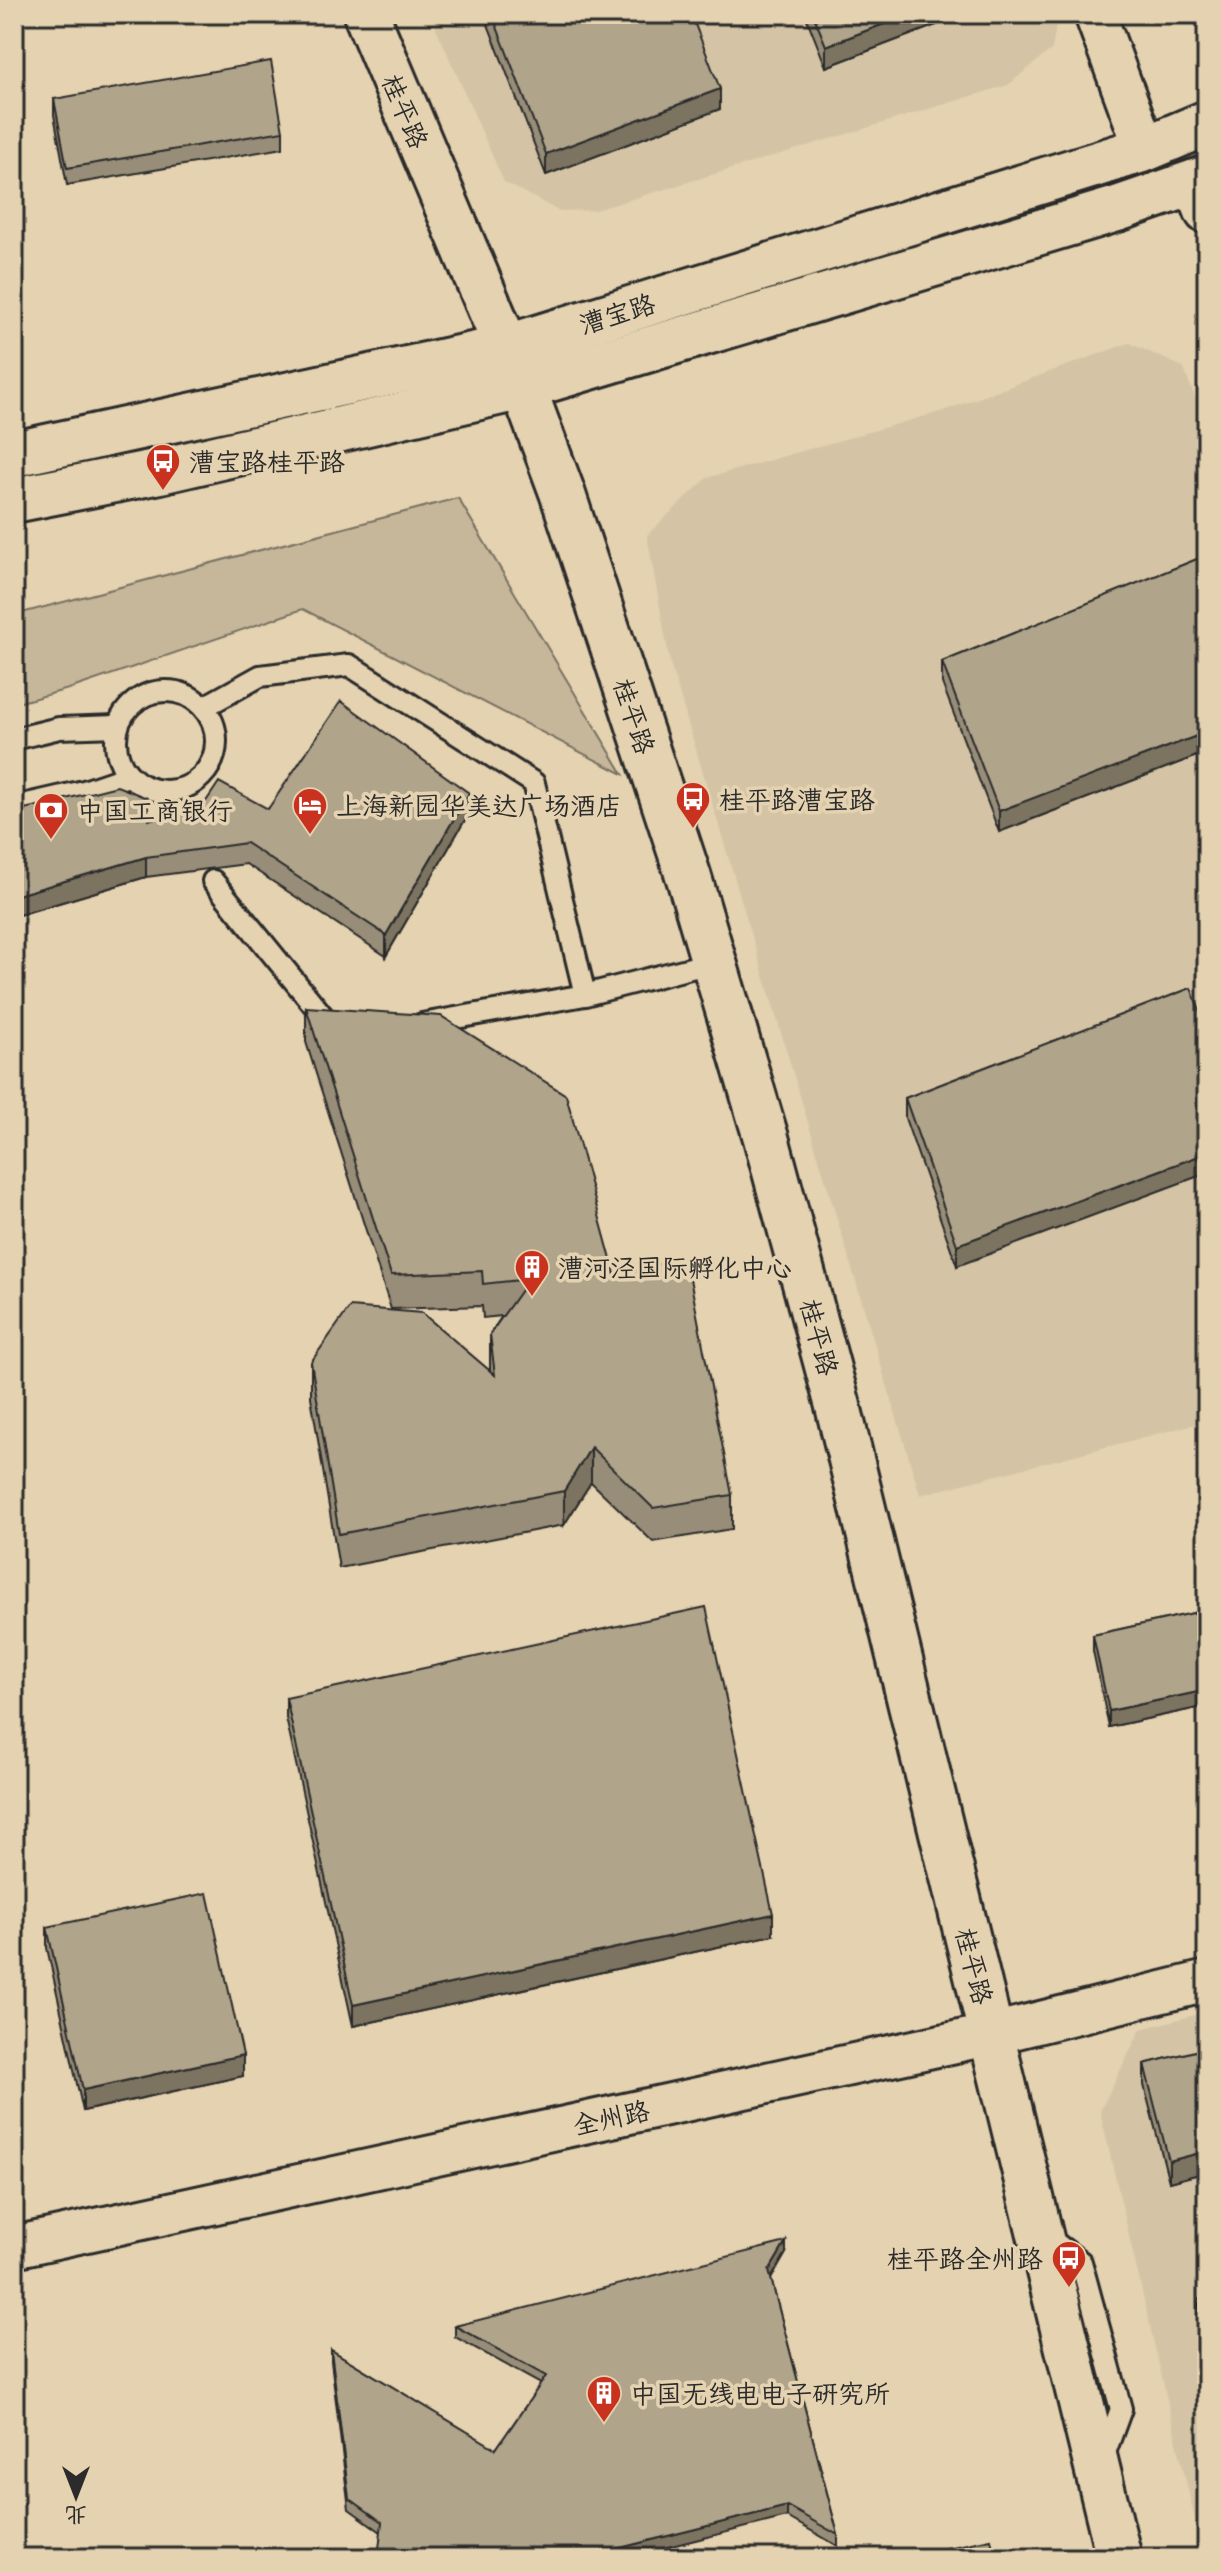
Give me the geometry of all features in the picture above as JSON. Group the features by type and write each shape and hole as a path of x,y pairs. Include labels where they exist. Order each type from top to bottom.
{"street":[{"name":"桂平路","path":"366,14 523,387 562,492 714,962 766,1138 834,1391 1119,2558"},
{"path":"1095,14 1145,149"},
{"name":"漕宝路","path":"14,454 505,348 1145,149 1207,123"},
{"name":"漕宝路","path":"14,500 160,471 523,387 1117,209 1203,190"},
{"name":"全州路","path":"14,2247 992,2034 1207,1981"}],"lane":[{"path":"204,707 260,676 349,665 534,783 585,995"},
{"path":"155,691 182,693 204,707 216,730 215,757 201,779 180,798 151,790 128,776 116,752 117,726 131,704 155,691"},
{"path":"14,739 59,728 117,726"},
{"path":"14,807 84,791 128,776"},
{"path":"213,881 328,1026 357,1027"},
{"path":"401,1028 585,995 714,962"}],"shaded area":[{"path":"430,14 1058,14 1052,49 1008,85 596,210 559,211 504,182"},
{"path":"1129,343 1183,367 1207,427 1207,1421 920,1495 670,663 647,535 707,478 943,411"},
{"path":"458,498 623,774 303,609 72,688 14,704 14,615"},
{"path":"1207,2012 1207,2558 1204,2558 1100,2111 1141,2029"}],"building":[{"path":"492,14 691,14 720,89 546,154"},
{"path":"813,14 910,14 826,46"},
{"path":"271,61 283,131 67,168 54,99"},
{"path":"1207,555 1207,732 999,811 942,662"},
{"name":"上海新园华美达广场酒店","path":"341,701 469,793 386,935 246,843 146,857 14,896 14,811 117,786 147,798 149,820 205,803 219,782 268,809"},
{"path":"1191,988 1207,1029 1207,1153 957,1245 905,1098"},
{"name":"漕河泾国际孵化中心","path":"306,1007 441,1016 566,1095 615,1274 686,1258 732,1495 653,1508 591,1447 564,1491 339,1534 311,1362 350,1307 422,1313 495,1375 490,1334 529,1279 483,1284 482,1271 391,1275"},
{"path":"706,1607 773,1914 353,2005 286,1698"},
{"path":"1207,1610 1207,1690 1109,1711 1093,1635"},
{"path":"207,1893 243,2055 83,2090 47,1927"},
{"path":"1207,2048 1207,2151 1169,2161 1144,2064"},
{"name":"中国无线电电子研究所","path":"786,2242 769,2271 838,2535 787,2506 580,2558 378,2558 382,2522 349,2498 331,2350 496,2449 546,2376 455,2326"},
{"path":"1207,2297 1207,2335 1198,2299"},
{"path":"991,2539 995,2558 899,2558"},
{"path":"136,2553 148,2558 115,2558"}],"place":[{"name":"漕宝路桂平路","path":"163,492"},
{"name":"桂平路漕宝路","path":"693,830"},
{"name":"上海新园华美达广场酒店","path":"310,836"},
{"name":"中国工商银行","path":"51,841"},
{"name":"漕河泾国际孵化中心","path":"532,1298"},
{"name":"桂平路全州路","path":"1069,2289"},
{"name":"中国无线电电子研究所","path":"604,2424"}]}
